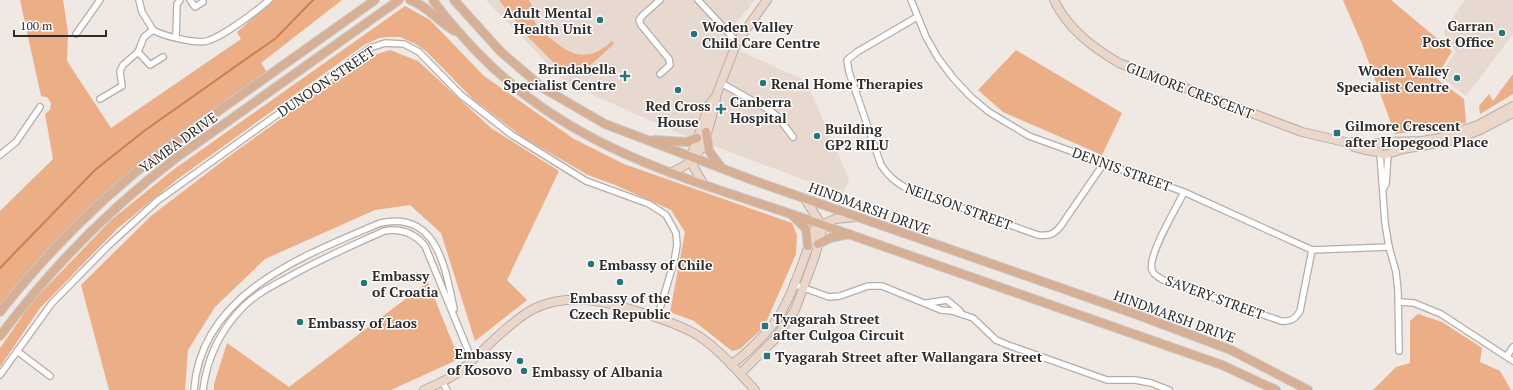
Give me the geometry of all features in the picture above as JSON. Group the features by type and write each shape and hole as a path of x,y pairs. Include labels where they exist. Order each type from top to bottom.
{"main road":[{"name":"YAMBA DRIVE","path":"0,312 56,247 104,199 137,171 171,144 375,0"},
{"name":"YAMBA DRIVE","path":"0,336 38,288 72,249 143,184 176,158 400,0"},
{"path":"410,0 429,10 449,28 459,33"},
{"path":"433,0 459,33 495,71 533,102 583,134 622,154 704,185 850,234 1215,363 1276,390"},
{"name":"HINDMARSH DRIVE","path":"454,0 501,52 543,88 593,118 646,140 805,199 1123,310 1231,350 1308,390"},
{"path":"706,132 709,152 722,168"},
{"path":"646,140 687,142 697,138"},
{"path":"791,214 806,229 808,246"},
{"path":"818,244 830,238 850,234"}],"street":[{"path":"76,34 100,0"},
{"path":"139,0 142,12 153,30 176,37 204,42 209,41 255,12 269,0"},
{"path":"176,37 177,4 180,0"},
{"path":"190,0 195,7 203,2"},
{"path":"660,0 639,20 640,25 669,59 670,65 660,74"},
{"path":"698,0 737,42"},
{"path":"670,173 688,164 698,153 715,107 716,96 737,42 767,0"},
{"name":"DENNIS STREET","path":"911,0 916,17 938,58 954,79 971,98 989,112 1029,136 1184,192 1312,250 1389,247"},
{"name":"GILMORE CRESCENT","path":"1054,0 1073,28 1091,46 1119,63 1302,132 1349,143 1353,142 1384,149 1467,136 1513,113"},
{"name":"NEILSON STREET","path":"916,17 857,52 847,60 849,72 881,165 886,174 895,182 906,188 1038,235 1047,236 1054,234 1060,227 1104,163"},
{"path":"100,99 122,86 120,71 123,65 138,52 144,37 153,30"},
{"name":"DUNOON STREET","path":"0,375 52,303 157,201 370,48 385,43 404,44 419,52 461,95 490,119 512,135 586,181 649,204 666,215 676,233 677,245 674,262 657,318"},
{"path":"138,52 150,65 163,57"},
{"path":"721,83 771,111 778,117 793,138"},
{"path":"704,185 693,166 693,151 709,105 716,96"},
{"name":"GILMORE CRESCENT","path":"1422,144 1471,127 1513,106"},
{"path":"0,155 16,142 40,107"},
{"path":"1384,149 1386,184 1384,189 1385,223 1389,247 1396,272 1399,302 1399,351"},
{"name":"SAVERY STREET","path":"1184,192 1154,251 1151,262 1152,270 1155,275 1164,280 1281,321 1289,322 1296,318 1300,311 1312,250"},
{"path":"740,374 778,337 795,310 822,230 821,224 805,199"},
{"path":"731,365 743,356 772,326 793,284 816,227 834,219 855,217"},
{"path":"194,390 195,377 202,353 212,331 225,313 239,299 255,286 302,259 380,223 391,221 409,223 426,232 438,248 448,280 456,319"},
{"path":"203,390 210,357 220,337 244,306 272,286 306,267 384,231 391,230 407,232 420,239 425,246 472,360"},
{"path":"793,284 830,297 840,296 868,286 882,286 941,310 963,314 973,318 996,340 1008,345 1107,380 1135,380 1150,383 1169,390"},
{"path":"424,390 442,382 460,371 511,324 540,305 564,300 586,300 657,318 681,326 702,338 755,390"},
{"path":"925,303 947,300 963,314"},
{"path":"1399,302 1414,303 1441,314 1513,360"},
{"path":"1507,356 1513,347"},
{"path":"17,351 50,376"},
{"path":"442,382 447,390"}],"shaded area":[{"path":"20,0 63,0 68,32 67,61 111,128 241,39 237,32 274,0 342,0 261,63 267,72 160,151 91,208 59,238 28,271 0,306 0,211 53,159 45,114 50,110 51,103 47,97 41,96"},
{"name":"Canberra Hospital","path":"486,0 755,0 724,37 740,51 806,81 849,179 843,194 681,134 566,83"},
{"path":"499,0 529,0 536,13 533,14 538,28 565,49 573,53 587,54 603,48 612,41 614,44 586,69 570,70 556,65 529,38"},
{"path":"1343,0 1391,0 1452,51 1436,78 1464,99 1466,123 1395,134 1362,44"},
{"path":"1465,0 1513,0 1513,34 1466,96 1439,75 1456,52 1443,32"},
{"path":"405,6 430,20 484,76 574,139 624,164 792,223 797,235 796,254 764,327 740,349 732,351 694,321 670,312 685,232 671,210 615,185 588,175 524,138 473,99 427,52 416,44 400,37 388,37 379,38 364,45 179,178 118,228 40,308 0,367 0,348 32,302 111,220 173,170"},
{"path":"390,50 418,61 491,128 559,171 507,280 527,300 475,341 441,233 410,205 375,210 265,259 215,307 188,350 185,390 109,390 81,285 151,216 228,157 367,57"},
{"path":"1016,50 1122,113 1102,155 1003,112 978,90"},
{"path":"1513,74 1513,94 1480,114 1479,106 1489,94 1493,101"},
{"path":"428,282 459,359 391,390 214,390 214,384 227,343 289,387"},
{"path":"1418,314 1442,322 1482,348 1480,362 1500,371 1511,390 1373,390 1396,367 1410,363 1410,321"}],"waterway":[{"path":"0,268 95,170 144,131 276,38 313,0"}],"place":[{"name":"Adult Mental Health Unit","path":"600,20"},
{"name":"Garran Post Office","path":"1502,33"},
{"name":"Woden Valley Child Care Centre","path":"694,34"},
{"name":"Brindabella Specialist Centre","path":"625,76"},
{"name":"Woden Valley Specialist Centre","path":"1457,78"},
{"name":"Renal Home Therapies","path":"763,83"},
{"name":"Red Cross House","path":"678,90"},
{"name":"Canberra Hospital","path":"721,109"},
{"name":"Gilmore Crescent after Hopegood Place","path":"1337,133"},
{"name":"Building GP2 RILU","path":"817,136"},
{"name":"Embassy of Chile","path":"591,264"},
{"name":"Embassy of the Czech Republic","path":"620,282"},
{"name":"Embassy of Croatia","path":"364,283"},
{"name":"Embassy of Laos","path":"300,322"},
{"name":"Tyagarah Street after Culgoa Circuit","path":"765,326"},
{"name":"Tyagarah Street after Wallangara Street","path":"767,356"},
{"name":"Embassy of Kosovo","path":"520,361"},
{"name":"Embassy of Albania","path":"524,371"}]}
